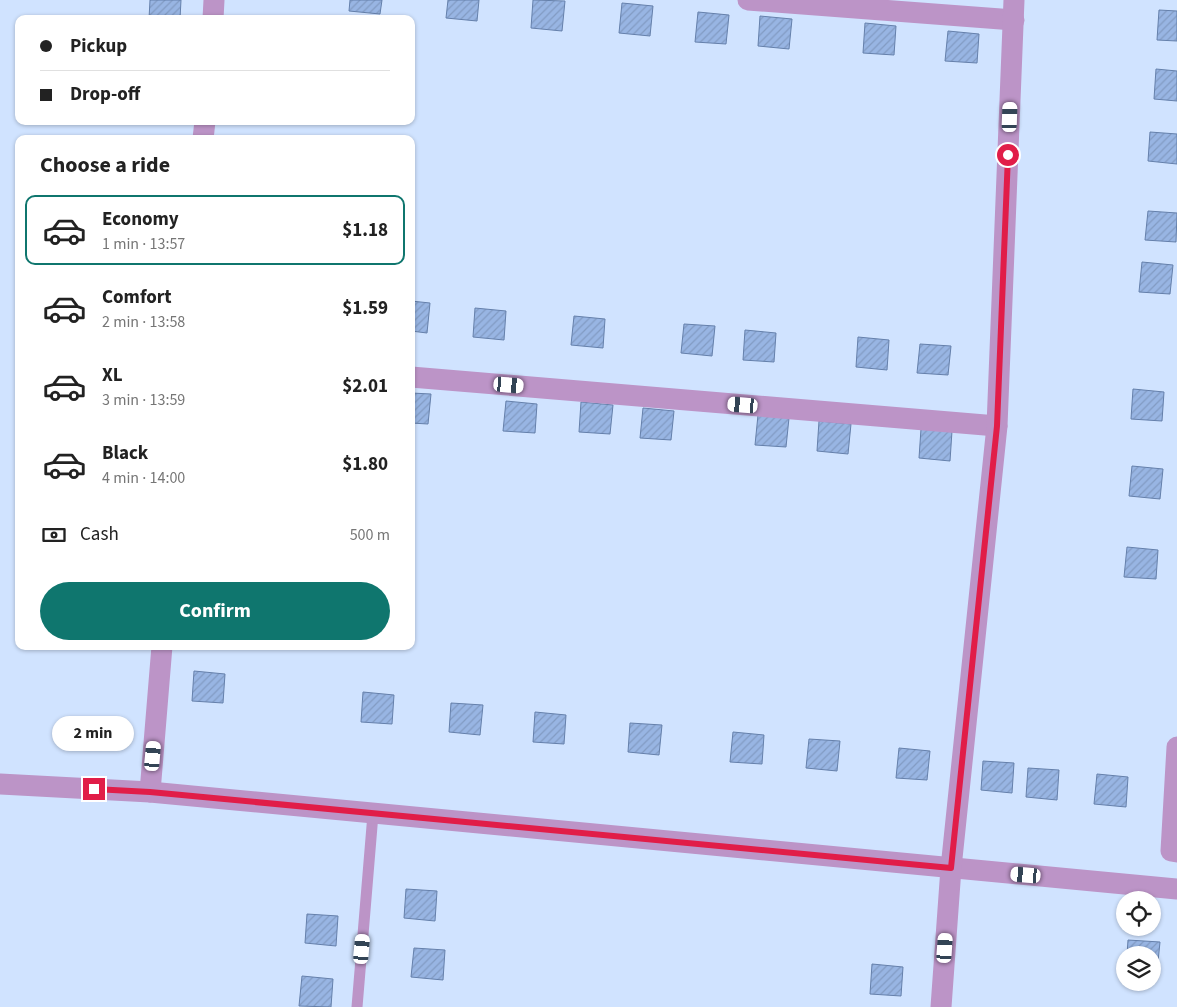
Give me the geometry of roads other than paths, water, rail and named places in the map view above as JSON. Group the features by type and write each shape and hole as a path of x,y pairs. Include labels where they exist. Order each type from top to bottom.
{"street":[{"path":"213,15 214,0"},
{"path":"748,0 1014,10 997,426 951,868 941,1007"},
{"path":"415,377 997,426"},
{"path":"150,792 162,650"},
{"path":"1177,747 1171,851 1177,852"},
{"path":"0,784 150,792 1177,889"}],"lane":[{"path":"358,1007 373,814"}]}
